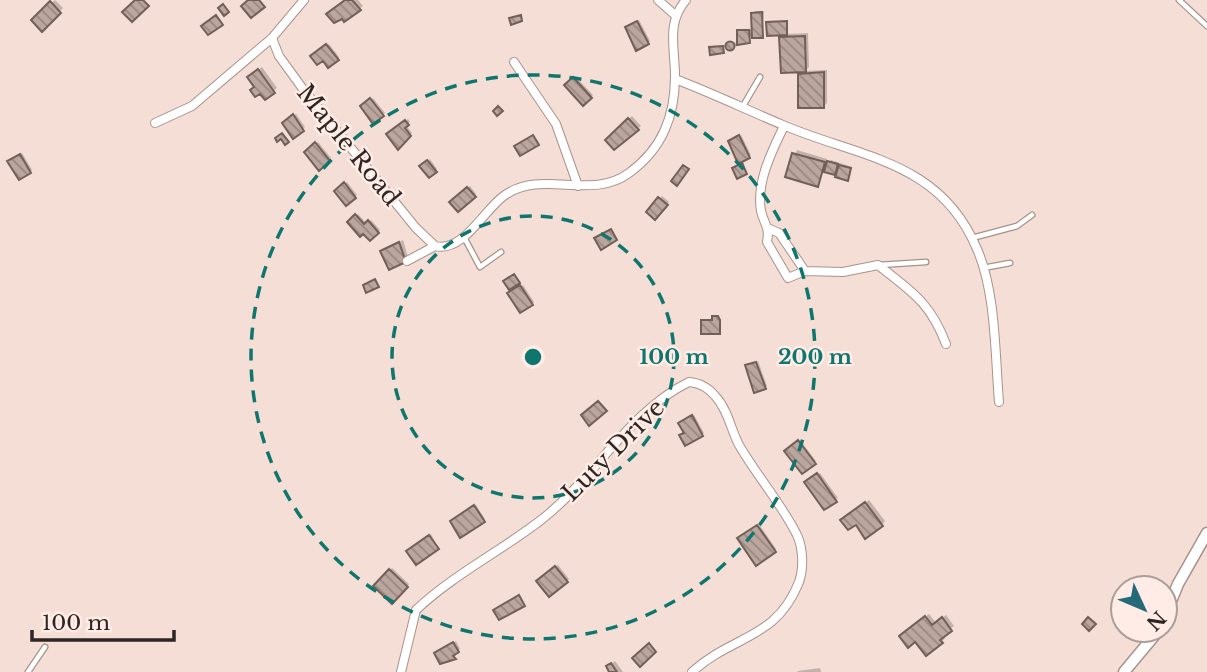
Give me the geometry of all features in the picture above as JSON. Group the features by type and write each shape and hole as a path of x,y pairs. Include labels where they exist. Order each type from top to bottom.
{"street":[{"path":"155,123 192,106 272,38 304,0"},
{"path":"658,0 675,15"},
{"path":"407,261 435,246 451,246 504,195 522,186 601,186 616,181 647,158 667,131 675,79 675,15 686,0"},
{"name":"Maple Road","path":"272,38 279,56 303,89 416,228 435,246"},
{"path":"514,62 556,124 578,186"},
{"path":"675,79 743,106 784,126 900,166 920,178 950,204 972,239 984,268 999,402"},
{"path":"784,126 763,176 761,210 770,229 767,242 788,278 805,271 844,272 878,265 919,296 936,321 946,344"},
{"path":"770,229 779,233 805,271"},
{"name":"Luty Drive","path":"401,672 416,610 542,519 638,422 672,391 689,382 706,387 720,402 737,442 797,535 803,564 791,600 775,622 721,650 692,672"},
{"path":"1179,582 1207,533"},
{"path":"1124,672 1147,644"}],"lane":[{"path":"1179,0 1207,26"},
{"path":"743,106 760,77"},
{"path":"972,239 990,231 1017,226 1032,215"},
{"path":"463,236 480,267 502,252"},
{"path":"878,265 926,262"},
{"path":"984,268 1010,263"},
{"path":"28,672 45,647"}],"building":[{"path":"135,0 143,0 149,6 132,22 122,12"},
{"path":"248,0 259,0 265,7 251,18 241,6"},
{"path":"345,0 352,0 361,10 344,22 342,19 334,23 326,14"},
{"path":"50,1 61,13 42,32 31,20"},
{"path":"223,4 229,12 224,16 218,8"},
{"path":"762,12 763,38 752,38 751,13"},
{"path":"216,15 223,25 208,35 201,26"},
{"path":"521,15 522,21 511,25 509,18"},
{"path":"637,21 649,44 636,51 625,27"},
{"path":"787,21 787,35 767,36 766,22"},
{"path":"737,30 749,30 750,43 737,45"},
{"path":"805,36 806,72 781,73 779,37"},
{"path":"730,41 735,46 730,51 725,46"},
{"path":"326,44 339,60 328,68 323,61 317,65 310,56"},
{"path":"723,46 724,53 710,55 709,47"},
{"path":"258,69 275,93 265,100 260,94 255,97 250,90 254,87 247,77"},
{"path":"824,72 824,108 798,108 798,74"},
{"path":"573,77 592,98 583,106 564,85"},
{"path":"370,98 384,116 373,124 360,106"},
{"path":"498,106 503,111 497,116 493,111"},
{"path":"293,114 304,131 293,139 282,123"},
{"path":"628,118 639,130 614,150 605,140"},
{"path":"405,120 409,125 405,128 411,136 398,150 386,134"},
{"path":"282,133 289,142 285,145 281,139 277,142 275,138"},
{"path":"533,135 539,145 520,156 514,146"},
{"path":"739,135 750,158 738,164 728,141"},
{"path":"315,142 330,161 319,171 304,152"},
{"path":"792,153 825,162 818,187 785,177"},
{"path":"20,154 31,173 19,180 7,161"},
{"path":"427,160 437,172 429,178 419,166"},
{"path":"827,161 838,164 835,175 824,172"},
{"path":"742,163 747,174 737,179 732,168"},
{"path":"683,165 689,169 677,186 671,181"},
{"path":"839,165 851,168 848,181 835,177"},
{"path":"344,182 356,198 346,206 334,191"},
{"path":"467,187 476,197 458,212 449,202"},
{"path":"658,197 668,205 655,220 646,212"},
{"path":"355,214 364,224 368,220 379,233 370,241 363,234 360,237 347,222"},
{"path":"611,229 617,240 601,250 594,238"},
{"path":"399,242 406,262 389,270 380,251"},
{"path":"514,274 520,283 509,290 503,281"},
{"path":"375,279 379,287 366,293 363,285"},
{"path":"520,285 533,305 520,313 507,293"},
{"path":"712,316 718,316 720,320 720,334 701,334 701,320 712,320"},
{"path":"756,362 766,389 754,393 745,365"},
{"path":"598,401 607,411 589,426 581,415"},
{"path":"692,415 703,436 685,446 679,435 684,433 678,423"},
{"path":"798,440 816,464 802,474 784,451"},
{"path":"817,473 837,502 824,510 804,482"},
{"path":"865,502 883,526 865,539 856,525 848,530 840,520"},
{"path":"474,505 485,522 460,538 450,521"},
{"path":"757,525 776,552 756,566 737,538"},
{"path":"429,535 439,549 416,565 406,551"},
{"path":"555,566 568,582 549,597 536,581"},
{"path":"389,569 408,587 392,604 373,586"},
{"path":"519,595 525,606 499,620 493,610"},
{"path":"925,616 932,625 942,617 952,631 940,640 943,643 926,656 915,642 908,648 899,636"},
{"path":"1088,617 1096,624 1089,631 1082,624"},
{"path":"453,642 459,652 453,656 456,659 440,664 434,653"},
{"path":"649,643 656,652 640,667 632,658"},
{"path":"611,663 617,672 609,672 606,666"}]}
